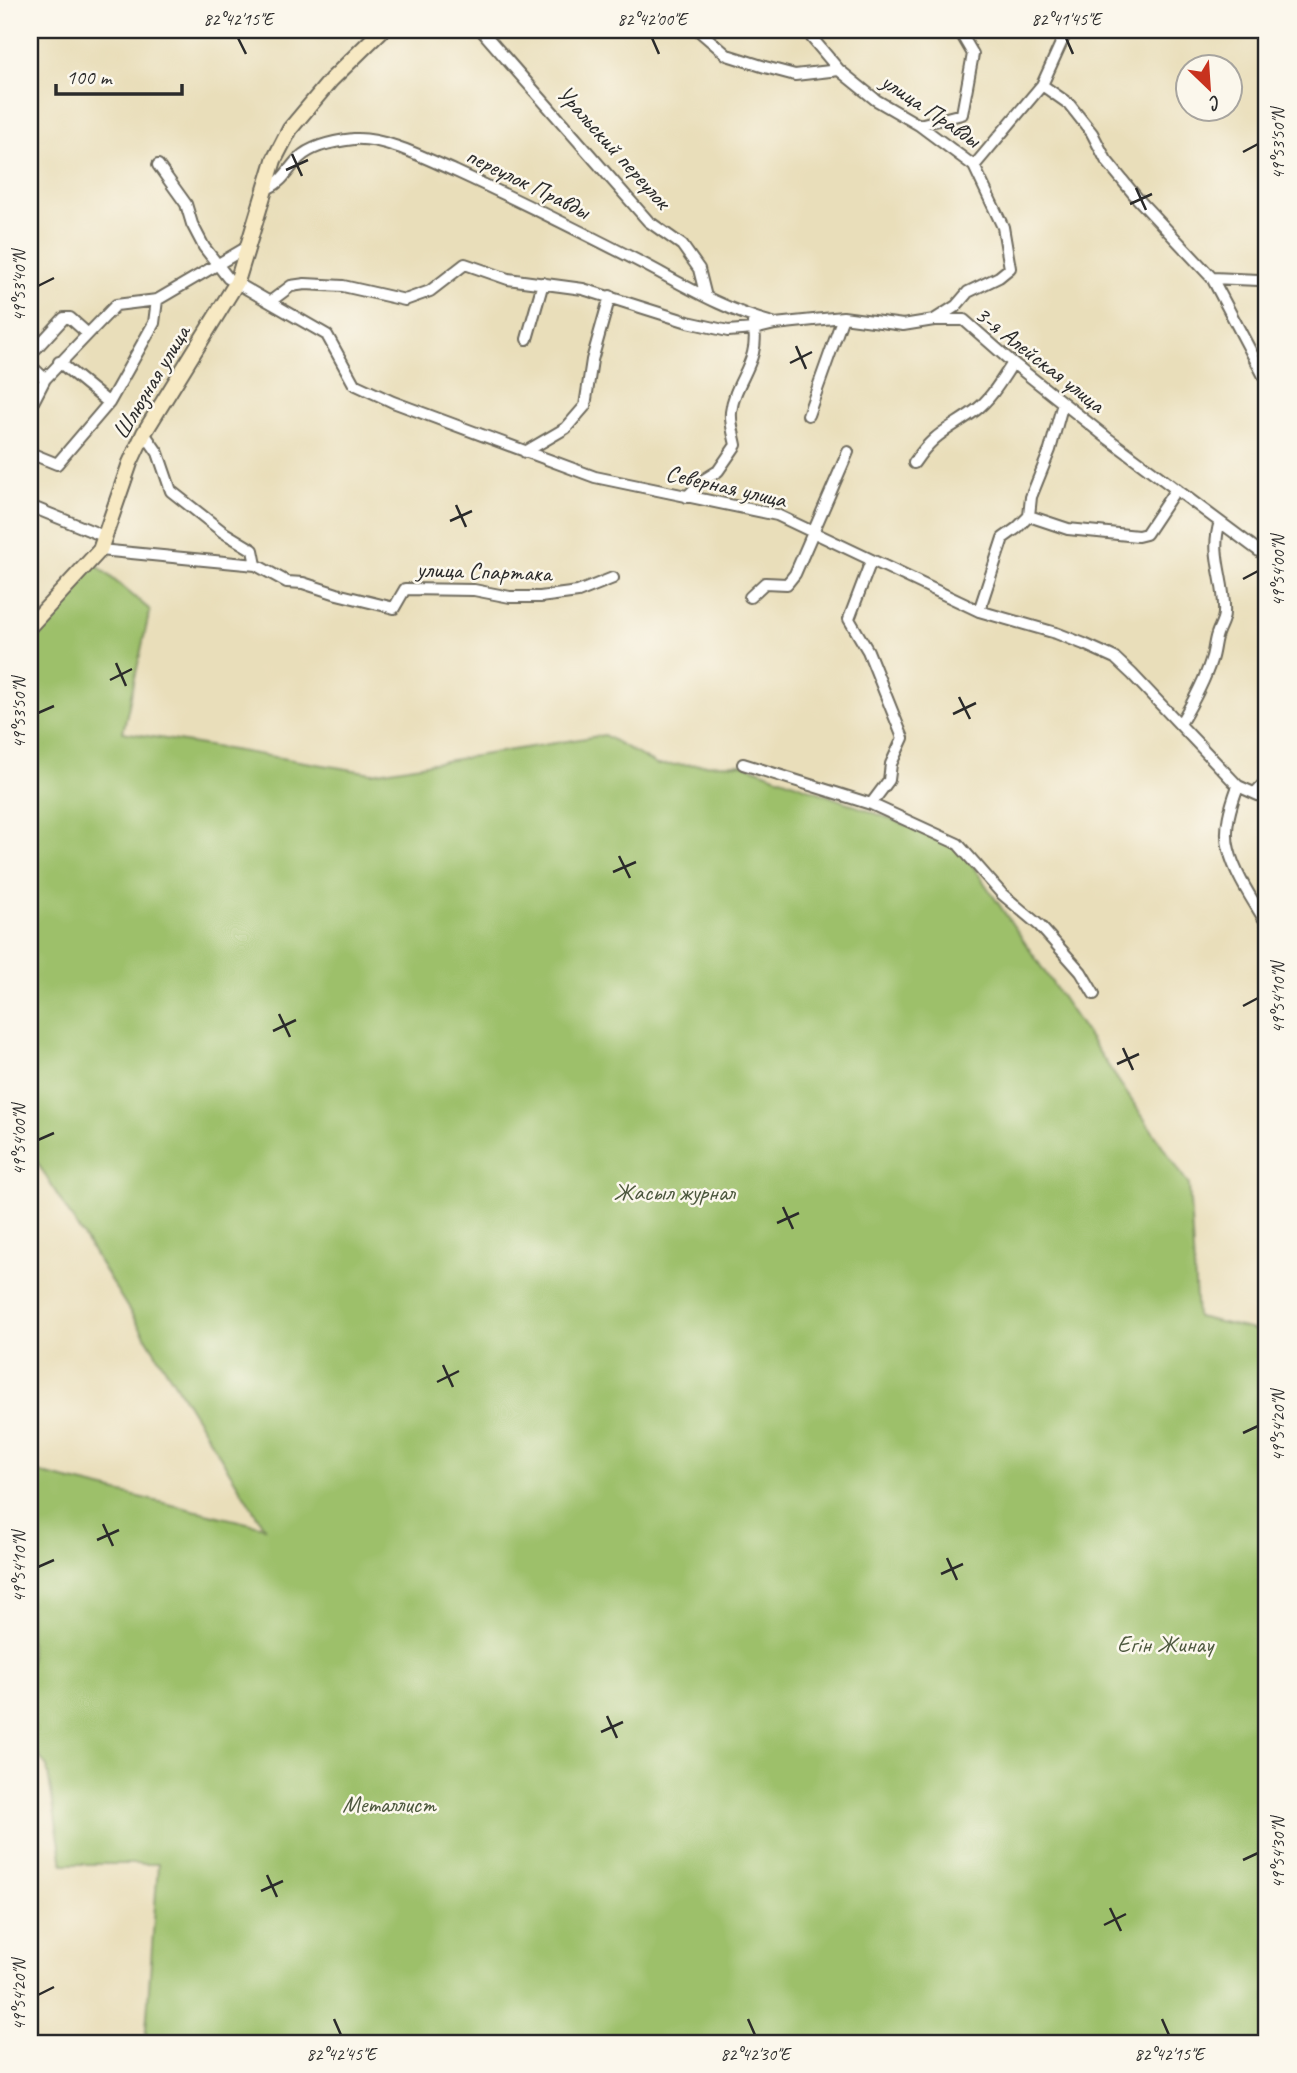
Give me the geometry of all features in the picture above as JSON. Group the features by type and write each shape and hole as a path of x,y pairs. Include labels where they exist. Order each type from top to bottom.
{"street":[{"name":"Шлюзная улица","path":"30,626 103,544 130,463 144,433 237,282 274,160 290,129 331,80 382,30"},
{"name":"Уральский переулок","path":"481,30 648,221 682,245 699,269 706,297"},
{"path":"698,30 727,55 765,67 795,75 839,70"},
{"name":"улица Правды","path":"809,30 811,38 839,70 876,100 919,125 974,166 1042,85 1067,30"},
{"path":"919,125 962,114 973,54 959,30"},
{"path":"1042,85 1069,104 1092,133 1106,160 1137,198 1212,278 1267,382"},
{"name":"переулок Правды","path":"265,189 273,187 301,155 326,143 372,140 417,154 514,198 753,323 775,324 843,317"},
{"path":"158,165 186,204 192,224 204,247 228,278 237,282"},
{"name":"3-я Алейская улица","path":"934,320 957,306 968,292 999,277 1010,268 1003,228 974,166"},
{"name":"Шлюзная улица","path":"45,379 116,305 157,300 249,246"},
{"path":"271,301 290,286 305,284 344,286 405,300 430,291 465,264 508,279 583,289 688,322 728,331 753,323 755,354 745,371 731,411 736,445 718,471 702,481 687,497"},
{"path":"1212,278 1259,280 1267,284"},
{"name":"Северная улица","path":"237,282 327,335 354,384 393,402 595,477 777,515 979,611 1056,633 1115,659 1238,786 1267,799"},
{"path":"527,339 543,283"},
{"path":"525,452 566,428 585,405 592,360 610,296"},
{"path":"30,453 57,464 109,403 154,323 157,300"},
{"path":"808,415 843,317 903,325 934,320"},
{"path":"30,355 64,318 70,318 88,334"},
{"name":"3-я Алейская улица","path":"934,320 964,320 1105,438 1267,557"},
{"path":"59,362 109,403"},
{"path":"914,463 928,442 977,409 1013,363"},
{"path":"30,365 45,379 30,408"},
{"path":"979,611 1003,538 1028,516 1031,497 1050,450 1063,402"},
{"name":"улица Спартака","path":"144,433 158,453 171,491 223,532 253,550 257,565 287,582 303,583 394,608 405,589 474,590 510,597 540,597 578,592 613,578"},
{"path":"750,597 765,583 787,583 795,574 848,452"},
{"path":"1028,516 1068,529 1138,536 1146,534 1176,489"},
{"path":"30,506 103,544 257,565"},
{"path":"1180,724 1194,700 1211,660 1216,634 1224,617 1224,598 1215,537 1220,522"},
{"path":"870,804 889,780 891,764 903,738 868,651 849,619 871,561"},
{"path":"743,764 870,804 958,844 1002,894 1040,926 1081,972 1094,994"},
{"path":"1256,792 1267,780"},
{"path":"1238,786 1229,814 1228,849 1267,924"}],"green space":[{"name":"Жасыл журнал","path":"95,564 150,610 123,732 372,773 604,735 657,765 743,764 958,844 1189,1185 1197,1317 1267,1333 1267,2043 145,2043 158,1864 63,1864 47,1767 30,1745 30,1471 264,1527 30,1151 30,636"}],"park label":[{"name":"Егін Жинау","path":"1165,1644"},
{"name":"Металлист","path":"389,1804"}]}
